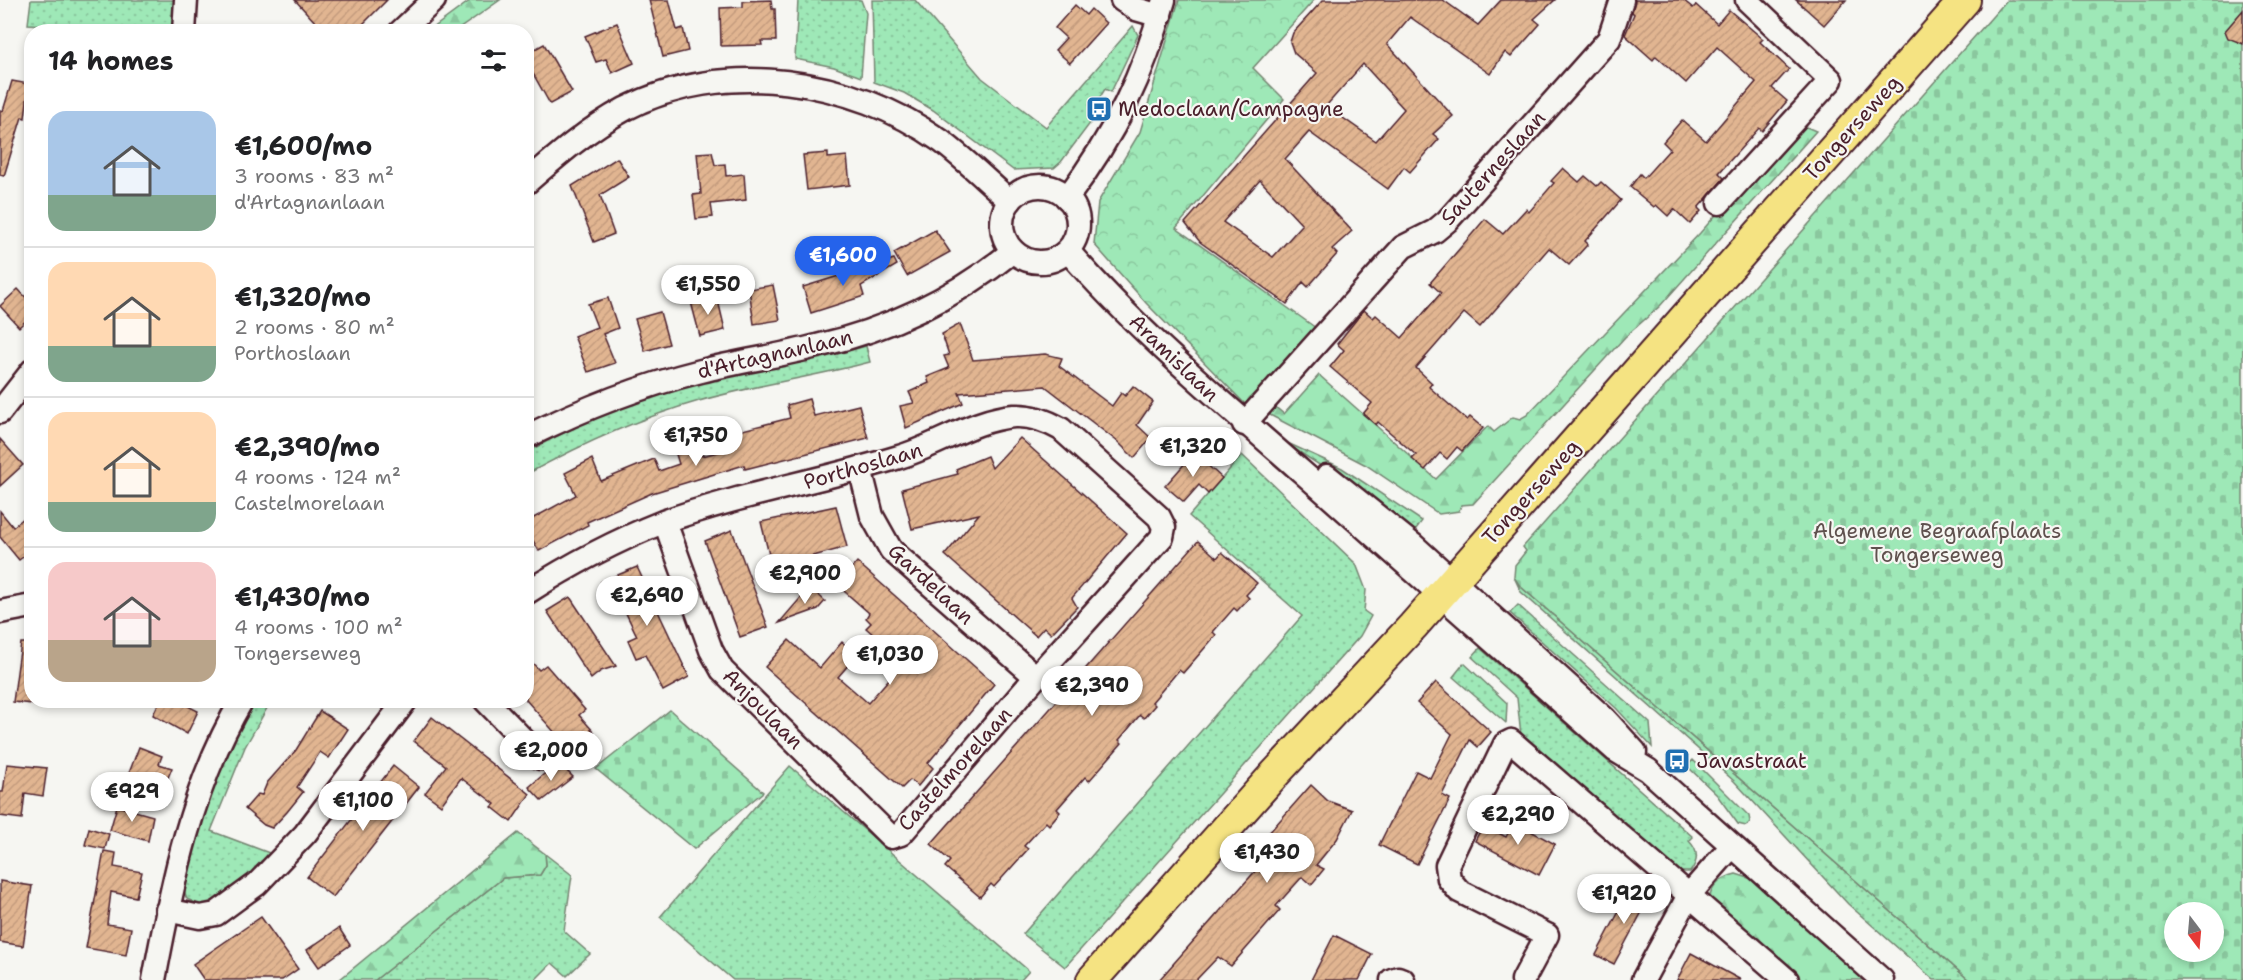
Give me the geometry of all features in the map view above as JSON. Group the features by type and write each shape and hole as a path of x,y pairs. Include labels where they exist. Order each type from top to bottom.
{"main road":[{"name":"Tongerseweg","path":"1092,980 1446,587 1965,0"}],"street":[{"path":"184,24 186,0"},
{"path":"408,24 434,0"},
{"path":"1068,198 1122,116 1146,59 1162,8 1136,9 1122,0"},
{"name":"Sauterneslaan","path":"1244,424 1403,247 1435,231 1447,221 1609,39 1622,0"},
{"path":"1719,203 1831,80 1749,0"},
{"path":"534,176 580,136 636,104 688,86 718,81 761,80 820,88 891,114 942,142 1010,201"},
{"path":"1038,186 1049,187 1068,198 1076,210 1078,224 1076,239 1068,251 1050,262 1040,263 1020,257 1007,244 1002,217 1010,201 1018,193 1038,186"},
{"name":"d'Artagnanlaan","path":"534,433 576,413 663,381 738,362 816,347 890,324 949,296 1013,251"},
{"name":"Aramislaan","path":"1068,251 1123,310 1244,424 1287,459 1328,476 1412,544 1446,587"},
{"path":"0,412 24,380"},
{"name":"Porthoslaan","path":"534,588 586,557 665,522 704,509 930,448 978,425 1015,416 1031,417 1061,429 1159,517 1164,527 1162,537"},
{"name":"Gardelaan","path":"860,468 872,516 891,550 1036,677"},
{"name":"Anjoulaan","path":"665,522 711,650 722,670 891,837"},
{"name":"Castelmorelaan","path":"891,837 901,834 1036,677 1162,537"},
{"path":"1446,587 1626,739 1648,770 1882,980"},
{"path":"0,612 24,608"},
{"path":"154,980 179,859 199,795 220,741 238,708"},
{"path":"167,910 200,917 216,914 257,884 305,834 400,708"},
{"path":"493,708 541,758"},
{"path":"1523,980 1546,935 1459,891 1449,879 1447,866 1502,751 1511,741 1787,980"},
{"path":"1643,980 1689,895 1732,846"}],"green space":[{"path":"31,0 181,0 179,24 28,24"},
{"path":"471,0 500,0 466,24 438,24"},
{"path":"798,0 861,0 866,13 861,77 834,67 795,59"},
{"path":"872,0 915,0 982,78 1046,127 1133,26 1138,35 1111,92 1105,89 1097,102 1103,106 1061,162 1054,168 1013,170 933,110 904,93 874,82"},
{"path":"1179,0 1314,0 1253,68 1284,99 1176,228 1316,328 1245,404 1146,303 1094,244 1098,202 1140,132"},
{"name":"Algemene Begraafplaats Tongerseweg","path":"2007,0 2243,0 2243,980 1969,980 1520,586 1514,577 1515,565 1526,551 1523,547"},
{"path":"1797,123 1816,131 1660,306 1625,337 1473,504 1461,505 1459,511 1439,514 1366,465 1266,413 1273,405 1284,414 1319,375 1436,479 1488,426 1494,432 1513,417 1520,419 1527,415 1700,233"},
{"path":"866,346 870,362 741,390 655,415 569,452 534,470 534,448 588,421 631,403 696,383 824,357"},
{"path":"1281,440 1342,468 1422,521 1413,533 1338,477"},
{"path":"1242,455 1356,564 1366,590 1364,611 1371,616 1360,636 1065,967 1023,934 1302,616 1189,516"},
{"path":"1514,577 1520,586 1969,980 1934,980 1848,904 1734,781 1521,592"},
{"path":"1518,605 1650,723 1652,747 1616,708 1510,613"},
{"path":"1480,648 1693,837 1689,841 1696,856 1695,864 1690,872 1683,872 1679,876 1521,736 1517,698 1472,657"},
{"path":"1464,663 1507,703 1506,723 1453,677"},
{"path":"251,708 267,708 245,747 211,831 272,854 228,892 209,903 200,905 187,899 185,884 188,861 208,800"},
{"path":"670,710 763,792 694,849 596,769"},
{"path":"1693,760 1749,816 1750,822 1746,826 1738,824 1717,795 1687,766"},
{"path":"790,766 1029,971 1021,980 733,980 660,917"},
{"path":"518,833 545,854 546,865 540,875 503,878 375,980 339,980"},
{"path":"545,854 572,875 564,931 590,954 567,976 552,963 535,980 375,980 503,878 540,875 546,865"},
{"path":"1736,874 1752,879 1866,980 1799,980 1715,907 1709,899 1719,882"}],"building":[{"path":"295,0 387,0 363,24 316,23"},
{"path":"649,0 669,0 677,30 683,28 688,51 663,57"},
{"path":"771,0 772,9 775,9 776,41 761,41 762,45 721,46 720,8 743,7 743,1"},
{"path":"1323,0 1443,0 1478,25 1501,0 1555,0 1534,19 1540,24 1511,57 1505,52 1490,74 1410,17 1387,44 1453,116 1433,134 1439,139 1410,172 1404,167 1388,189 1309,132 1285,159 1352,231 1332,249 1337,254 1308,287 1303,282 1287,304 1200,242 1185,223 1317,73 1294,53 1290,42 1293,33","holes":["1363,64 1404,109 1376,141 1326,106","1260,180 1302,225 1273,257 1223,222"]},
{"path":"1635,0 1683,0 1693,8 1696,5 1717,24 1729,10 1763,39 1760,42 1789,69 1772,88 1787,101 1762,131 1759,128 1719,173 1724,178 1698,208 1701,211 1690,224 1674,209 1668,216 1630,187 1640,174 1644,178 1670,149 1663,142 1682,120 1706,141 1756,82 1717,47 1686,83 1656,56 1653,60 1625,35 1634,14 1632,12"},
{"path":"1796,0 1846,0 1824,25"},
{"path":"1075,5 1086,15 1091,9 1106,23 1070,63 1055,50 1066,38 1055,28"},
{"path":"2243,10 2243,44 2228,38 2225,31"},
{"path":"617,23 634,63 612,73 606,59 596,62 585,36"},
{"path":"544,44 572,92 550,104 534,75 534,50"},
{"path":"12,81 24,83 24,118 22,117 4,176 0,175 0,110 3,111"},
{"path":"712,152 715,165 725,164 726,176 744,174 746,200 711,204 713,217 696,219 693,195 701,194 697,153"},
{"path":"828,153 828,158 847,156 850,185 807,190 803,155"},
{"path":"617,158 629,177 600,195 614,234 594,242 572,186"},
{"path":"1563,168 1579,182 1585,176 1597,186 1601,182 1621,200 1585,241 1588,244 1569,265 1549,248 1480,327 1464,313 1416,368 1432,383 1429,387 1467,420 1470,417 1483,428 1462,451 1457,447 1447,459 1440,453 1425,470 1412,459 1416,455 1378,422 1376,425 1363,414 1372,403 1330,367 1344,350 1337,344 1364,310 1373,318 1376,315 1402,338 1441,293 1430,283 1485,219 1503,234 1526,209 1529,212 1554,183 1551,181"},
{"path":"935,230 950,252 907,276 894,253"},
{"path":"894,259 897,265 861,286 864,296 811,313 803,287"},
{"path":"773,285 780,320 754,324 749,289"},
{"path":"18,289 24,295 24,322 19,327 0,306"},
{"path":"717,296 725,330 700,336 691,302"},
{"path":"608,298 618,328 603,334 615,363 588,372 574,336 597,327 588,304"},
{"path":"660,312 669,344 645,351 635,319"},
{"path":"960,324 973,360 1045,354 1062,358 1059,366 1112,406 1121,393 1125,396 1133,386 1153,402 1137,425 1151,438 1134,458 1118,442 1045,386 959,393 963,403 906,428 900,406 914,403 909,392 929,383 927,377 949,368 944,356 949,355 942,334"},
{"path":"809,399 814,416 859,405 868,438 745,469 744,465 652,493 587,522 588,525 539,551 534,542 534,518 576,495 565,473 592,459 601,481 654,459 659,471 679,464 674,448 697,440 702,456 726,450 723,435 790,418 787,405"},
{"path":"1020,438 1127,533 1072,598 1077,607 1051,634 1044,627 1036,636 945,555 979,514 912,529 902,489 958,474 956,469 987,456 992,468"},
{"path":"0,439 23,465 0,486"},
{"path":"1194,453 1222,478 1208,494 1199,485 1184,502 1165,486"},
{"path":"836,506 847,547 772,567 761,522"},
{"path":"0,511 13,527 24,518 24,556 19,560 0,537"},
{"path":"732,530 768,627 740,637 705,541"},
{"path":"1198,541 1217,558 1222,552 1257,583 1246,595 1249,598 1237,611 1234,608 1213,632 1216,635 1183,673 1179,670 1152,702 1155,705 1144,718 1140,715 1119,740 1122,743 1089,781 1085,777 1057,809 1060,812 1049,825 1046,822 1024,846 1028,849 994,887 991,884 980,897 945,867 950,861 931,844"},
{"path":"857,562 994,684 928,763 933,768 918,786 910,780 902,788 765,667 789,640 820,668 842,642 857,655 838,677 868,703 904,662 866,628 871,623 866,618 869,613 837,585"},
{"path":"637,567 689,677 663,691 645,655 636,658 628,640 637,636 619,599 610,603 601,582"},
{"path":"810,587 825,601 818,609 779,623"},
{"path":"570,597 616,666 601,671 591,679 547,611"},
{"path":"21,643 24,643 24,703 13,702"},
{"path":"534,665 539,670 546,665 585,710 579,715 594,732 572,752 533,708"},
{"path":"1436,682 1491,732 1478,747 1470,740 1442,795 1450,799 1417,864 1379,845 1416,771 1430,778 1452,734 1417,703"},
{"path":"156,708 192,708 198,711 187,734 153,715"},
{"path":"320,711 348,729 329,758 320,752 297,787 303,792 287,812 272,828 264,825 245,809 258,794 262,795 267,783 296,750"},
{"path":"432,717 530,794 511,822 492,807 495,804 461,778 441,805 425,793 446,766 414,741"},
{"path":"139,747 162,756 159,764 172,768 164,787 129,773"},
{"path":"558,762 573,777 542,801 529,787"},
{"path":"7,764 47,768 43,796 25,793 22,819 0,816 0,792 3,792"},
{"path":"393,766 419,787 333,897 307,877"},
{"path":"1311,785 1328,801 1352,810 1337,839 1316,865 1324,869 1311,885 1302,877 1276,906 1280,910 1231,966 1218,957 1196,980 1159,980 1265,860 1254,850"},
{"path":"117,806 153,816 148,841 110,830"},
{"path":"1514,822 1555,844 1539,875 1475,841 1483,825 1506,837"},
{"path":"89,828 109,834 105,849 85,845"},
{"path":"104,851 116,853 114,867 142,872 136,897 111,892 107,924 131,928 126,955 86,948"},
{"path":"0,881 32,886 23,946 0,942"},
{"path":"1633,885 1651,895 1614,964 1596,955"},
{"path":"261,917 298,969 282,980 204,980 193,964"},
{"path":"339,928 350,945 319,967 307,950"},
{"path":"1334,935 1372,954 1359,980 1311,980"},
{"path":"1691,953 1741,980 1677,980"}],"place":[{"name":"Medoclaan/Campagne","path":"1099,109"},
{"name":"Javastraat","path":"1677,761"}]}
